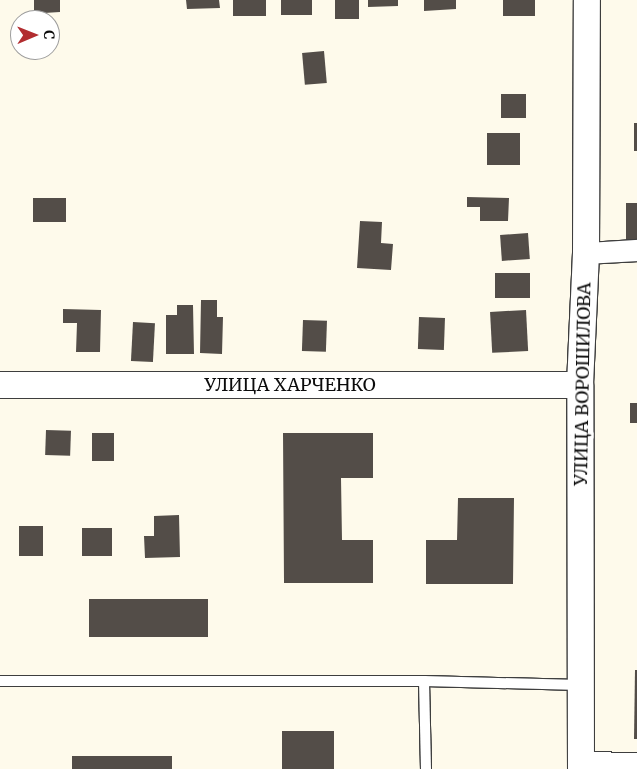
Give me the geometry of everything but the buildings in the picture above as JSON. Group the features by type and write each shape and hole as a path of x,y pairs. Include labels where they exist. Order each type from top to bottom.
{"street":[{"name":"УЛИЦА ВОРОШИЛОВА","path":"581,765 580,385 586,253 587,0"},
{"path":"586,253 637,250"},
{"name":"УЛИЦА ХАРЧЕНКО","path":"0,385 580,385"},
{"path":"581,765 637,763"}],"lane":[{"path":"0,681 424,681 581,685"},
{"path":"424,681 426,769"}]}
